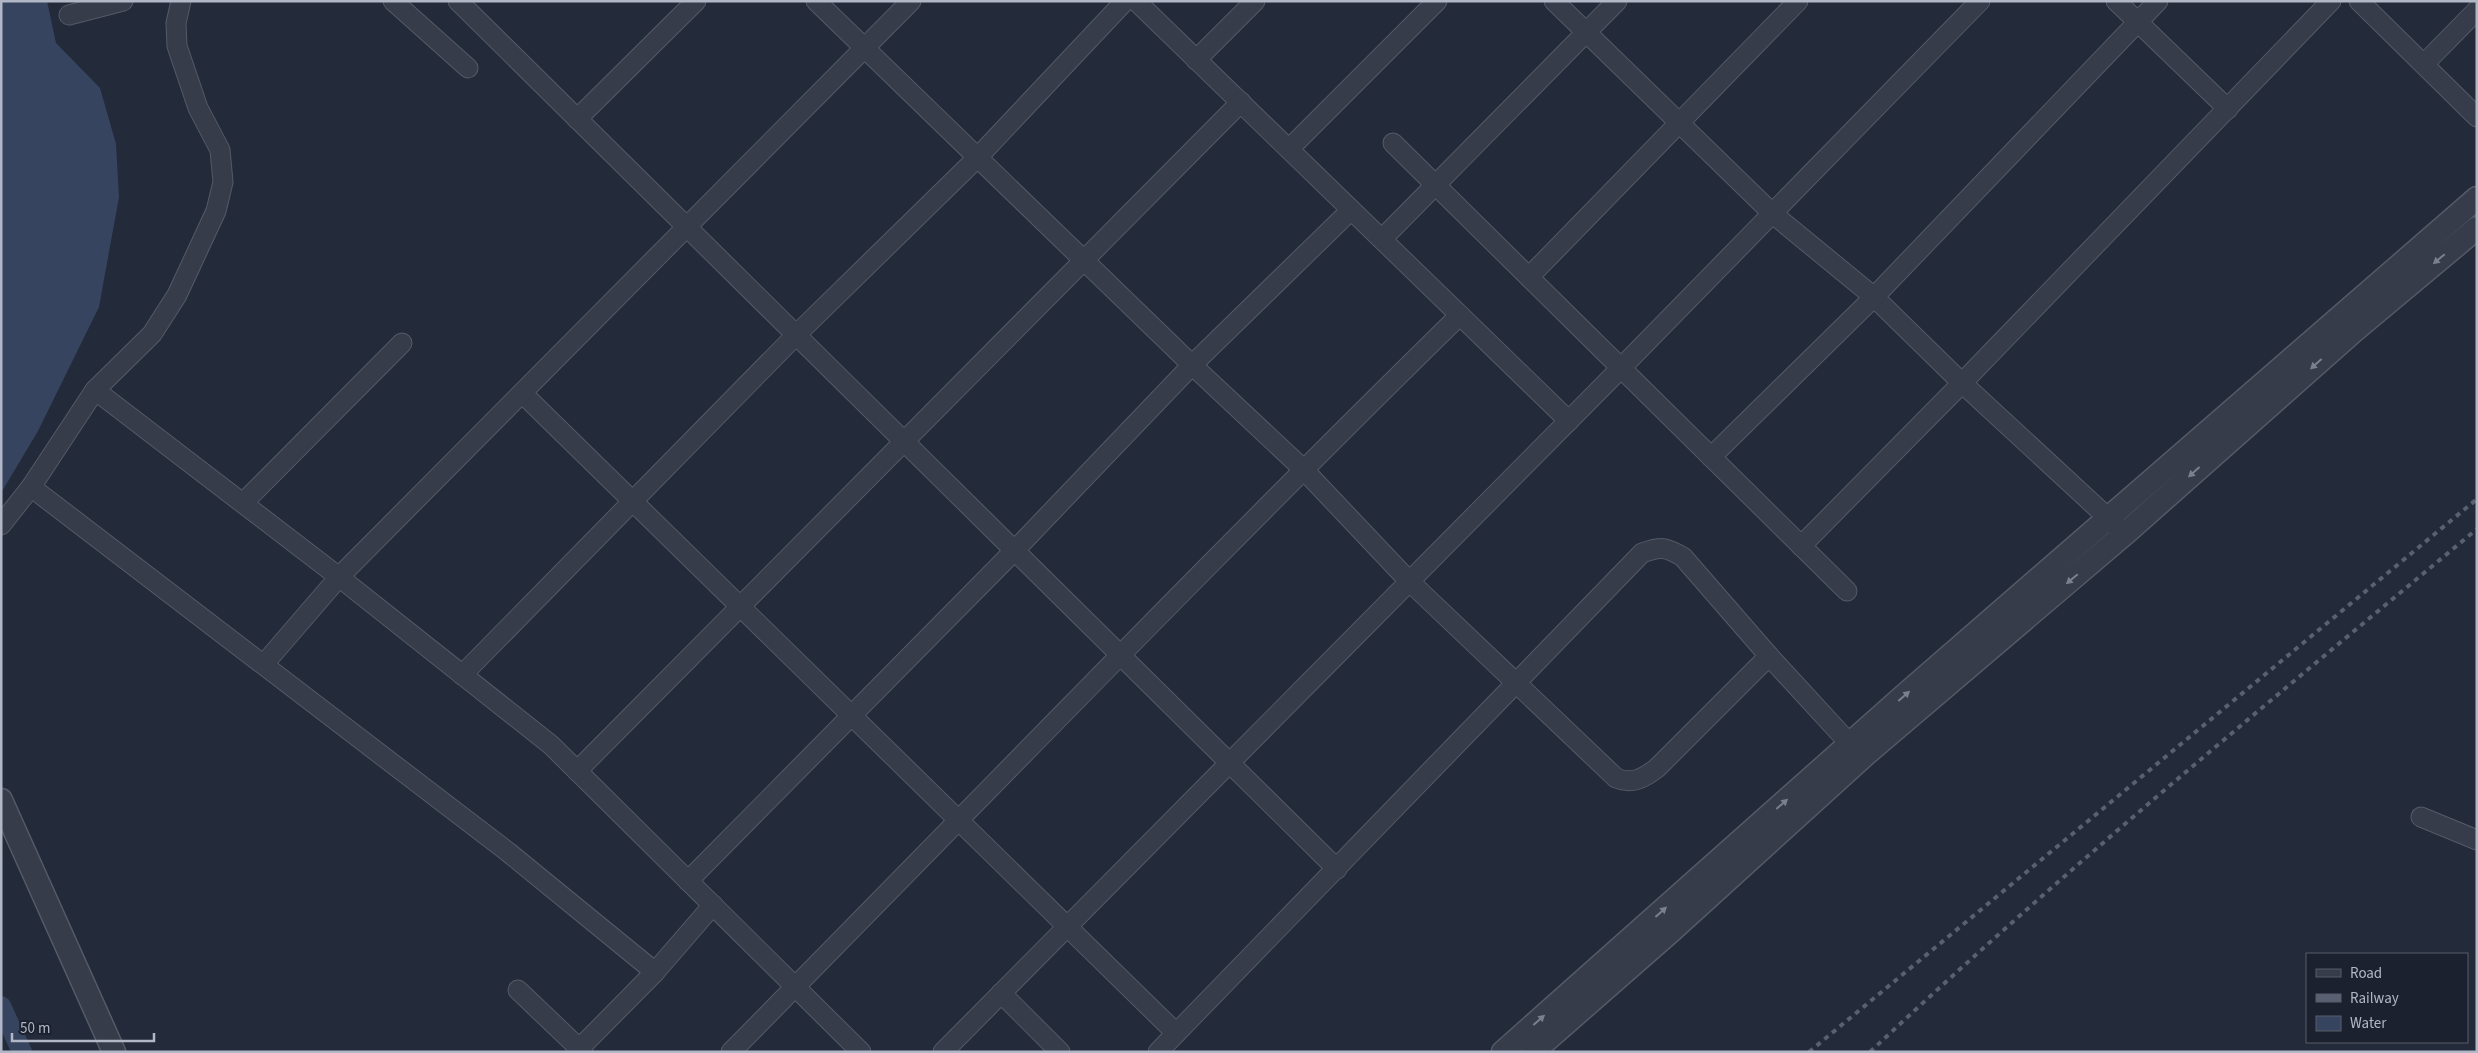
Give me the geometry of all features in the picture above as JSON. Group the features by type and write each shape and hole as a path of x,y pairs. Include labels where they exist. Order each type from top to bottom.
{"street":[{"path":"69,15 122,1"},
{"path":"1,525 32,487 95,390 152,334 177,295 216,211 223,182 220,150 198,108 178,46 176,23 181,1"},
{"path":"393,1 468,68"},
{"path":"577,119 696,1"},
{"path":"816,1 1192,365 1303,469 1409,581 1616,778 1624,782 1634,781 1645,777 1657,768 1769,656"},
{"path":"264,664 339,577 911,1"},
{"path":"462,674 796,335 978,157 1125,1"},
{"path":"1136,1 1569,421"},
{"path":"1196,60 1255,1"},
{"path":"1289,149 1437,1"},
{"path":"1554,1 1773,214 1874,297 1962,383 2117,526"},
{"path":"1382,239 1617,1"},
{"path":"1529,277 1798,1"},
{"path":"943,1052 1622,368 1980,1"},
{"path":"2116,1 2228,109"},
{"path":"1711,457 1874,297 2158,1"},
{"path":"1801,546 1962,383 2331,1"},
{"path":"2359,1 2477,117"},
{"path":"469,5 577,119 1337,869"},
{"path":"2424,64 2477,10"},
{"path":"577,771 742,607 1082,259 1241,102"},
{"path":"1393,143 1847,591"},
{"path":"1533,1052 1670,932 2477,198"},
{"path":"688,881 1014,550 1192,365 1351,210"},
{"path":"1503,1052 1850,744 2477,228"},
{"path":"731,1052 1303,469 1460,315"},
{"path":"243,503 402,343"},
{"path":"95,390 339,577 551,745 861,1052"},
{"path":"522,393 1176,1033"},
{"path":"32,487 508,852 655,972"},
{"path":"1158,1052 1642,553 1658,547 1669,549 1683,557 1769,656 1850,744"},
{"path":"1,800 114,1052"},
{"path":"2421,817 2477,840"},
{"path":"518,990 579,1051 655,972 713,905"},
{"path":"1001,993 1060,1052"}],"water":[{"path":"1,1 47,1 56,43 100,88 116,144 119,197 99,307 38,431 1,493"}],"waterway":[{"path":"1,1006 22,1052"}],"railway":[{"path":"1809,1052 2477,499"},
{"path":"1870,1052 2093,851 2477,529"}]}
